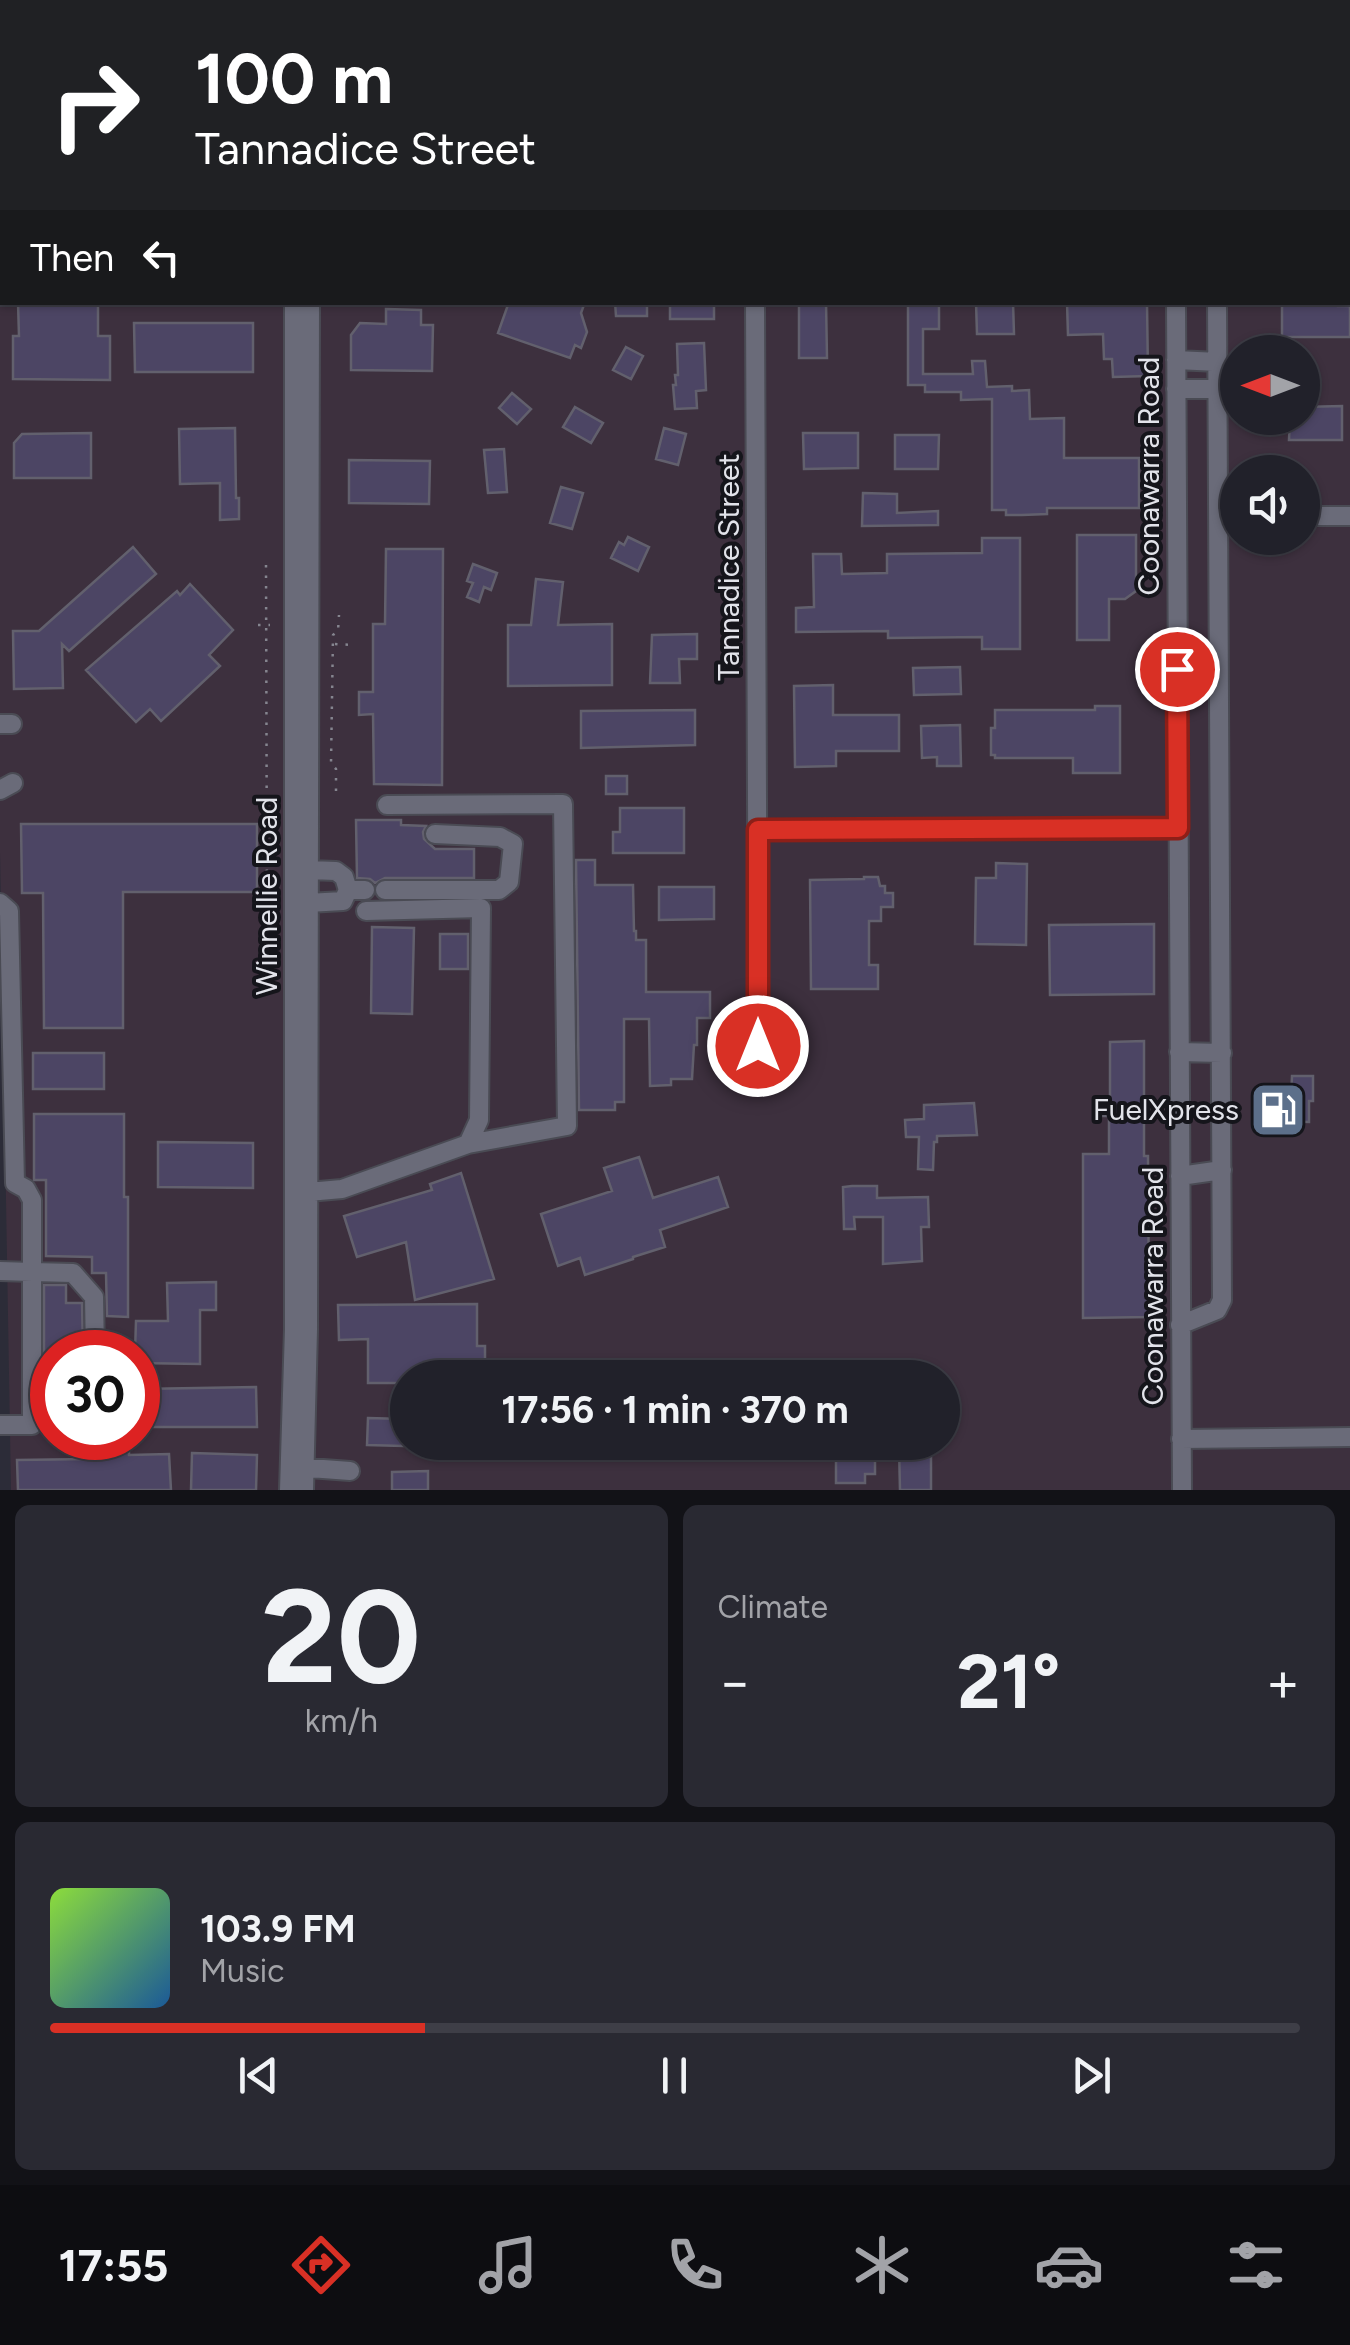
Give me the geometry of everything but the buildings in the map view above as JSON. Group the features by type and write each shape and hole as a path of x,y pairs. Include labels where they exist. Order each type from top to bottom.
{"street":[{"name":"Winnellie Road","path":"294,305 294,1309 298,1468 304,1490"},
{"name":"Winnellie Road","path":"289,1490 298,1468 308,1192 310,305"},
{"name":"Tannadice Street","path":"755,305 758,1046"},
{"name":"Coonawarra Road","path":"1176,305 1182,1490"},
{"path":"1218,305 1223,455"},
{"path":"1176,360 1218,362"},
{"path":"1176,389 1218,388"},
{"path":"1320,516 1350,516"},
{"path":"1180,1324 1216,1310 1222,1300 1228,555"},
{"path":"308,1192 342,1190 468,1144 567,1126 563,804 387,805"},
{"path":"758,830 1178,828"},
{"path":"385,890 499,890 509,882 513,844 500,837 435,834"},
{"path":"308,870 336,871 356,890 342,901 308,902"},
{"path":"0,903 10,911 8,1186 26,1190 32,1200 32,1330"},
{"path":"366,911 481,908 480,1120 468,1144"},
{"path":"1179,1052 1222,1054"},
{"path":"1180,1176 1222,1170"},
{"path":"0,1272 73,1272 94,1297 95,1330"},
{"path":"0,1425 30,1424"},
{"path":"1181,1439 1350,1437"},
{"path":"298,1468 350,1470"}],"path":[{"path":"266,565 266,906"},
{"path":"336,791 336,769 331,764 333,635 338,632 339,615"},
{"path":"258,625 268,625"},
{"path":"333,644 354,645"}],"shaded area":[{"path":"0,305 1350,305 1350,1490 11,1490 0,851"}],"place":[{"name":"FuelXpress","path":"1278,1110"}],"route":[{"path":"758,1046 758,830 1178,828 1177,669"}]}
